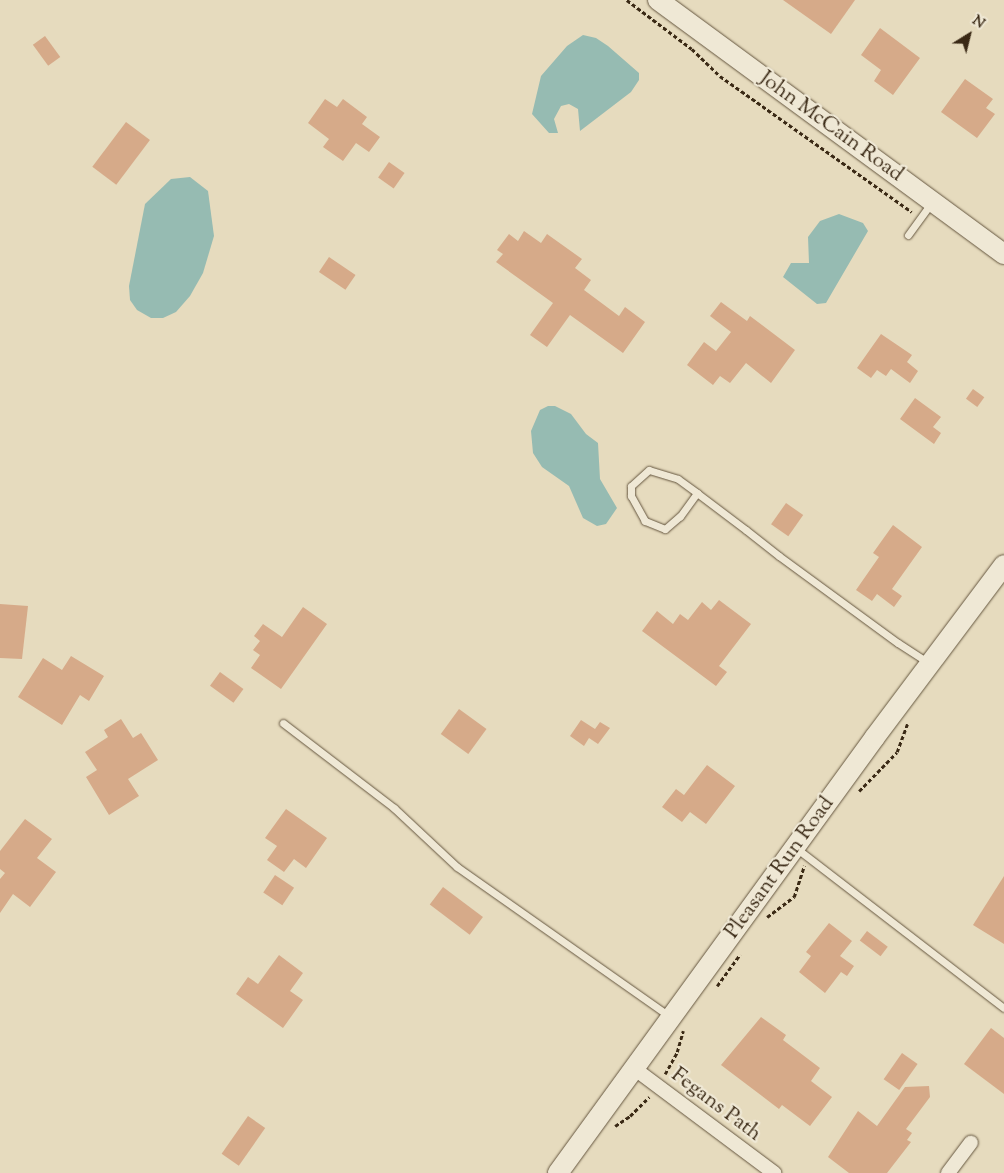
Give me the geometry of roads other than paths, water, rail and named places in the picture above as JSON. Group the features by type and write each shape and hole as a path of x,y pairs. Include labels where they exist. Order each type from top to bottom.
{"main road":[{"name":"John McCain Road","path":"658,0 1004,254"},
{"name":"Pleasant Run Road","path":"558,1173 635,1069 678,1021 802,852 929,663 1004,565"}],"street":[{"name":"Fegans Path","path":"635,1069 774,1173"},
{"path":"948,1173 971,1143"}],"lane":[{"path":"908,235 932,202"},
{"path":"697,493 680,516 665,529 646,521 631,496 631,486 649,470 678,479 697,493 779,556 929,663"},
{"path":"283,723 394,808 457,867 678,1021"},
{"path":"802,852 1004,1008"}],"water":[{"path":"583,35 596,38 608,46 639,73 639,80 631,92 580,131 578,109 569,104 561,106 554,119 558,133 549,133 532,114 541,76 567,46"},
{"path":"190,177 208,191 214,236 203,273 190,296 176,312 163,318 151,318 137,310 130,300 129,286 145,204 171,179"},
{"path":"839,214 863,223 868,231 826,303 817,304 783,277 791,263 809,263 808,237 820,221"},
{"path":"548,406 555,406 571,414 586,434 598,443 600,479 617,508 606,524 597,526 583,518 569,486 542,467 533,453 531,431 540,410"}]}
